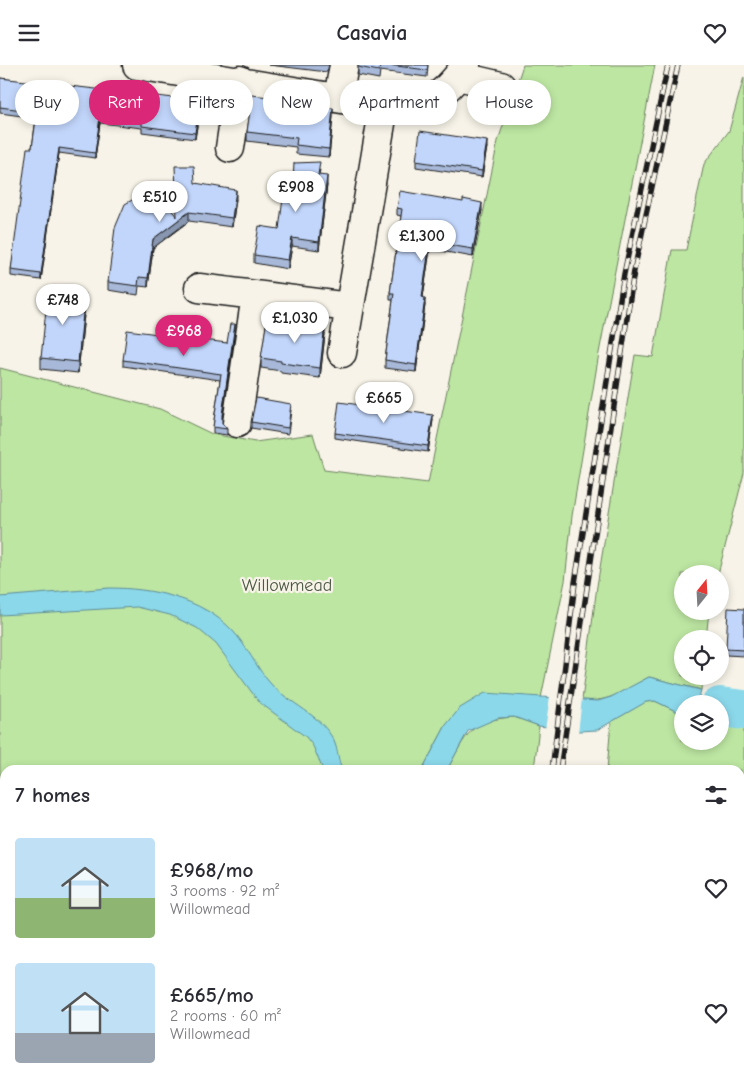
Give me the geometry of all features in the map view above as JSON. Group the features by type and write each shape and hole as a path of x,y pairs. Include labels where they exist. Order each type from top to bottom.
{"street":[{"path":"137,65 234,80"},
{"path":"253,83 338,98 344,65"},
{"path":"452,80 462,70 485,80"},
{"path":"230,148 233,125"},
{"path":"342,353 381,125"},
{"path":"199,288 349,307"},
{"path":"237,423 256,295"}],"green space":[{"name":"Willowmead","path":"523,65 655,65 599,353 572,516 565,581 541,698 514,696 446,725 425,765 0,765 0,368 160,409 212,434 255,442 313,434 324,470 428,483 498,141 503,125 551,125 551,80 518,80"},
{"path":"744,77 744,473 720,565 674,565 674,620 708,620 707,630 674,630 674,683 649,677 609,697 582,700 597,586 635,355 653,357 672,250 686,250 704,164 729,131"},
{"path":"681,685 701,685 701,690"},
{"path":"655,701 674,710 674,750 729,750 729,716 744,715 744,765 607,765 611,722 645,702"},
{"path":"514,717 539,726 535,765 450,765 471,731 487,721"}],"water":[{"path":"125,588 175,597 206,610 232,630 270,683 321,723 334,741 341,765 321,765 313,746 306,737 259,702 216,644 197,628 170,615 137,607 0,615 0,597"},
{"path":"649,677 674,683 674,685 701,690 700,695 674,695 674,710 655,701 646,702 597,730 578,731 539,726 514,717 498,718 468,731 450,765 425,765 446,725 460,708 485,693 598,701 611,697"}],"pier":[{"path":"550,696 582,698 578,733 545,730"}],"building":[{"path":"358,65 380,65 379,71 358,67"},
{"path":"389,65 428,65 427,70"},
{"path":"0,78 17,80 15,80 15,109 0,107"},
{"path":"79,87 89,88 89,125 99,125 95,153 59,148 41,274 11,270 27,148 32,148 35,125 79,125"},
{"path":"253,95 263,96 263,125 330,125 330,108 333,108 329,149 296,145 297,138 247,132 248,125 253,125"},
{"path":"160,96 170,98 170,125 196,125 195,133 142,126 160,125"},
{"path":"420,131 487,141 482,171 416,161"},
{"path":"320,162 318,175 327,176 319,242 292,238 288,260 254,255 259,226 279,229 285,183 293,184 294,163"},
{"path":"175,166 194,166 195,183 236,190 232,218 189,212 153,239 148,278 139,277 138,286 108,282 115,228 125,204 154,188 177,217"},
{"path":"400,191 463,202 463,199 482,203 473,249 430,242 422,297 425,298 416,365 385,360 394,293 390,293 402,209 397,208"},
{"path":"48,290 85,294 78,362 41,358"},
{"path":"296,320 325,324 320,368 281,363 281,361 261,358 266,325 295,327"},
{"path":"230,324 235,324 222,415 222,423 227,429 213,427 221,374 123,360 127,330 227,343"},
{"path":"256,398 291,404 288,428 251,422"},
{"path":"339,402 433,415 428,446 335,433"},
{"path":"729,608 744,609 744,650 729,649 729,630 727,630"}],"waterway":[{"path":"729,708 744,710"}],"railway":[{"path":"553,765 575,583 624,274 668,65"},
{"path":"561,765 634,271 678,65"}]}
